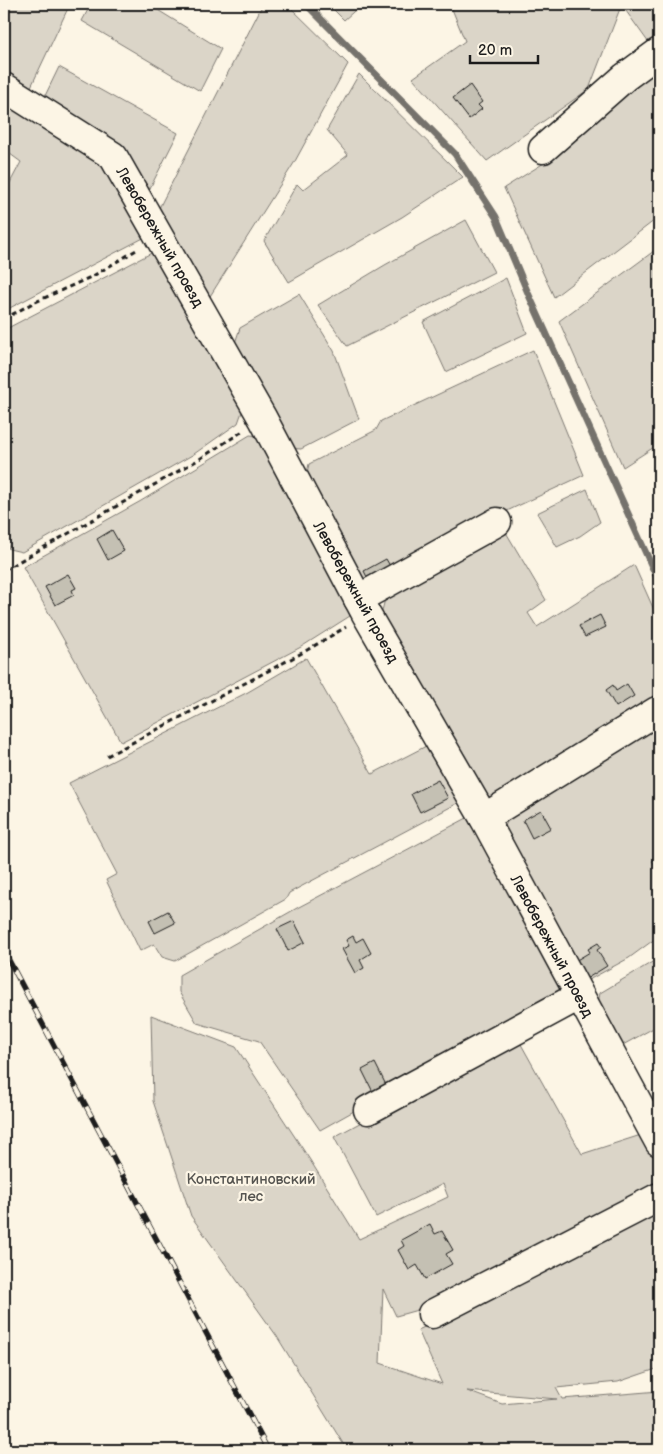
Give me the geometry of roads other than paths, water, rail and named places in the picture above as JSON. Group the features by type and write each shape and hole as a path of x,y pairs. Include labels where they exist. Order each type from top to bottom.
{"street":[{"path":"544,149 625,76 659,52"},
{"name":"Левобережный проезд","path":"4,86 113,156 263,419 362,606 484,818 659,1142"},
{"path":"362,606 497,522"},
{"path":"484,818 656,711"},
{"path":"368,1110 579,996"},
{"path":"432,1314 659,1197"}],"waterway":[{"path":"306,4 455,154 496,217 528,293 659,582"}],"railway":[{"path":"4,951 268,1450"}],"park label":[{"name":"Константиновский лес","path":"251,1188"}]}
